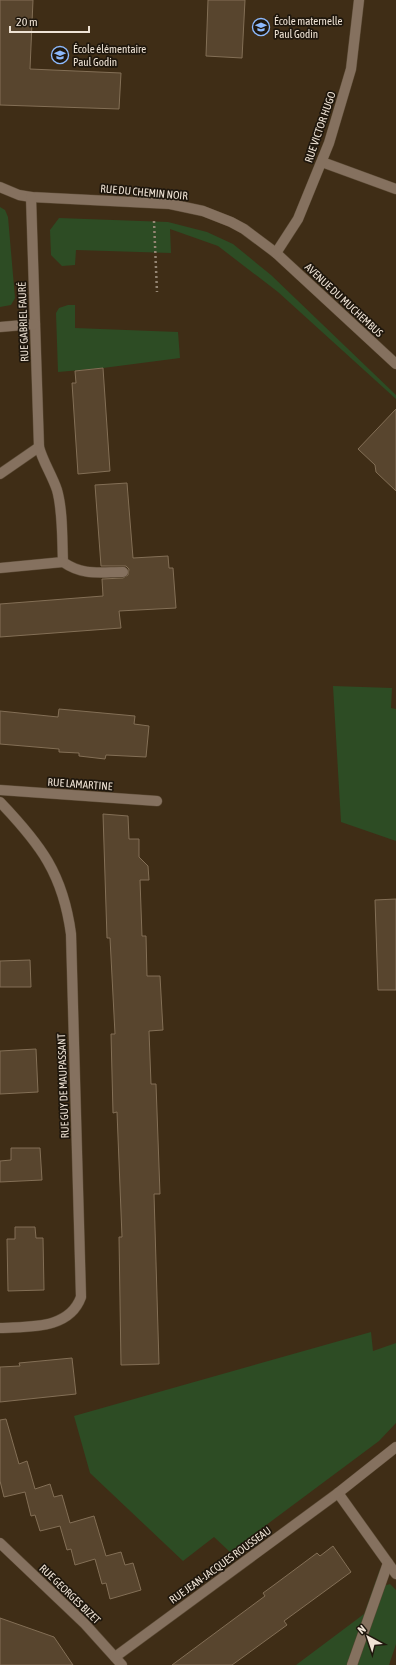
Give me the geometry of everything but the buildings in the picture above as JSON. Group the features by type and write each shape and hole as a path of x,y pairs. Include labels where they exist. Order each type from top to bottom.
{"street":[{"name":"RUE VICTOR HUGO","path":"276,253 298,219 322,162 343,101 351,69 359,0"},
{"path":"322,162 396,189"},
{"name":"RUE DU CHEMIN NOIR","path":"0,188 19,195 31,197 154,203 184,206 218,216 244,229 276,253"},
{"name":"RUE GABRIEL FAURÉ","path":"31,197 39,447 43,460 57,489 63,562"},
{"name":"AVENUE DU MUCHEMBUS","path":"276,253 396,364"},
{"path":"0,327 35,324"},
{"path":"0,474 39,447"},
{"path":"0,568 63,562 73,569 86,573 123,572"},
{"name":"RUE LAMARTINE","path":"0,790 157,801"},
{"name":"RUE GUY DE MAUPASSANT","path":"0,802 21,824 47,859 63,895 69,921 71,934 81,1297 78,1306 73,1312 56,1322 41,1325 0,1328"},
{"name":"RUE JEAN-JACQUES ROUSSEAU","path":"118,1661 338,1493 396,1446"},
{"path":"338,1493 396,1574"},
{"name":"RUE GEORGES BIZET","path":"0,1543 85,1624 118,1661"},
{"path":"352,1665 388,1563"}],"path":[{"path":"154,203 157,292"}],"green space":[{"path":"0,207 5,210 8,217 15,298 11,305 0,307"},
{"path":"59,218 168,222 207,232 233,244 271,275 396,395 396,399 278,292 218,246 170,229 171,253 76,250 75,265 62,266 51,255 50,230"},
{"path":"68,305 75,305 75,328 178,332 180,358 58,372 56,313 59,308"},
{"path":"333,686 392,688 391,708 396,709 396,841 341,822"},
{"path":"371,1332 373,1351 396,1343 396,1423 379,1441 230,1552 214,1537 183,1561 90,1473 74,1416"},
{"path":"380,1569 380,1574 349,1665 296,1665 364,1614"},
{"path":"390,1584 396,1590 396,1644 389,1665 357,1665 384,1586"}],"place":[{"name":"École maternelle Paul Godin","path":"261,27"},
{"name":"École élémentaire Paul Godin","path":"60,55"}]}
